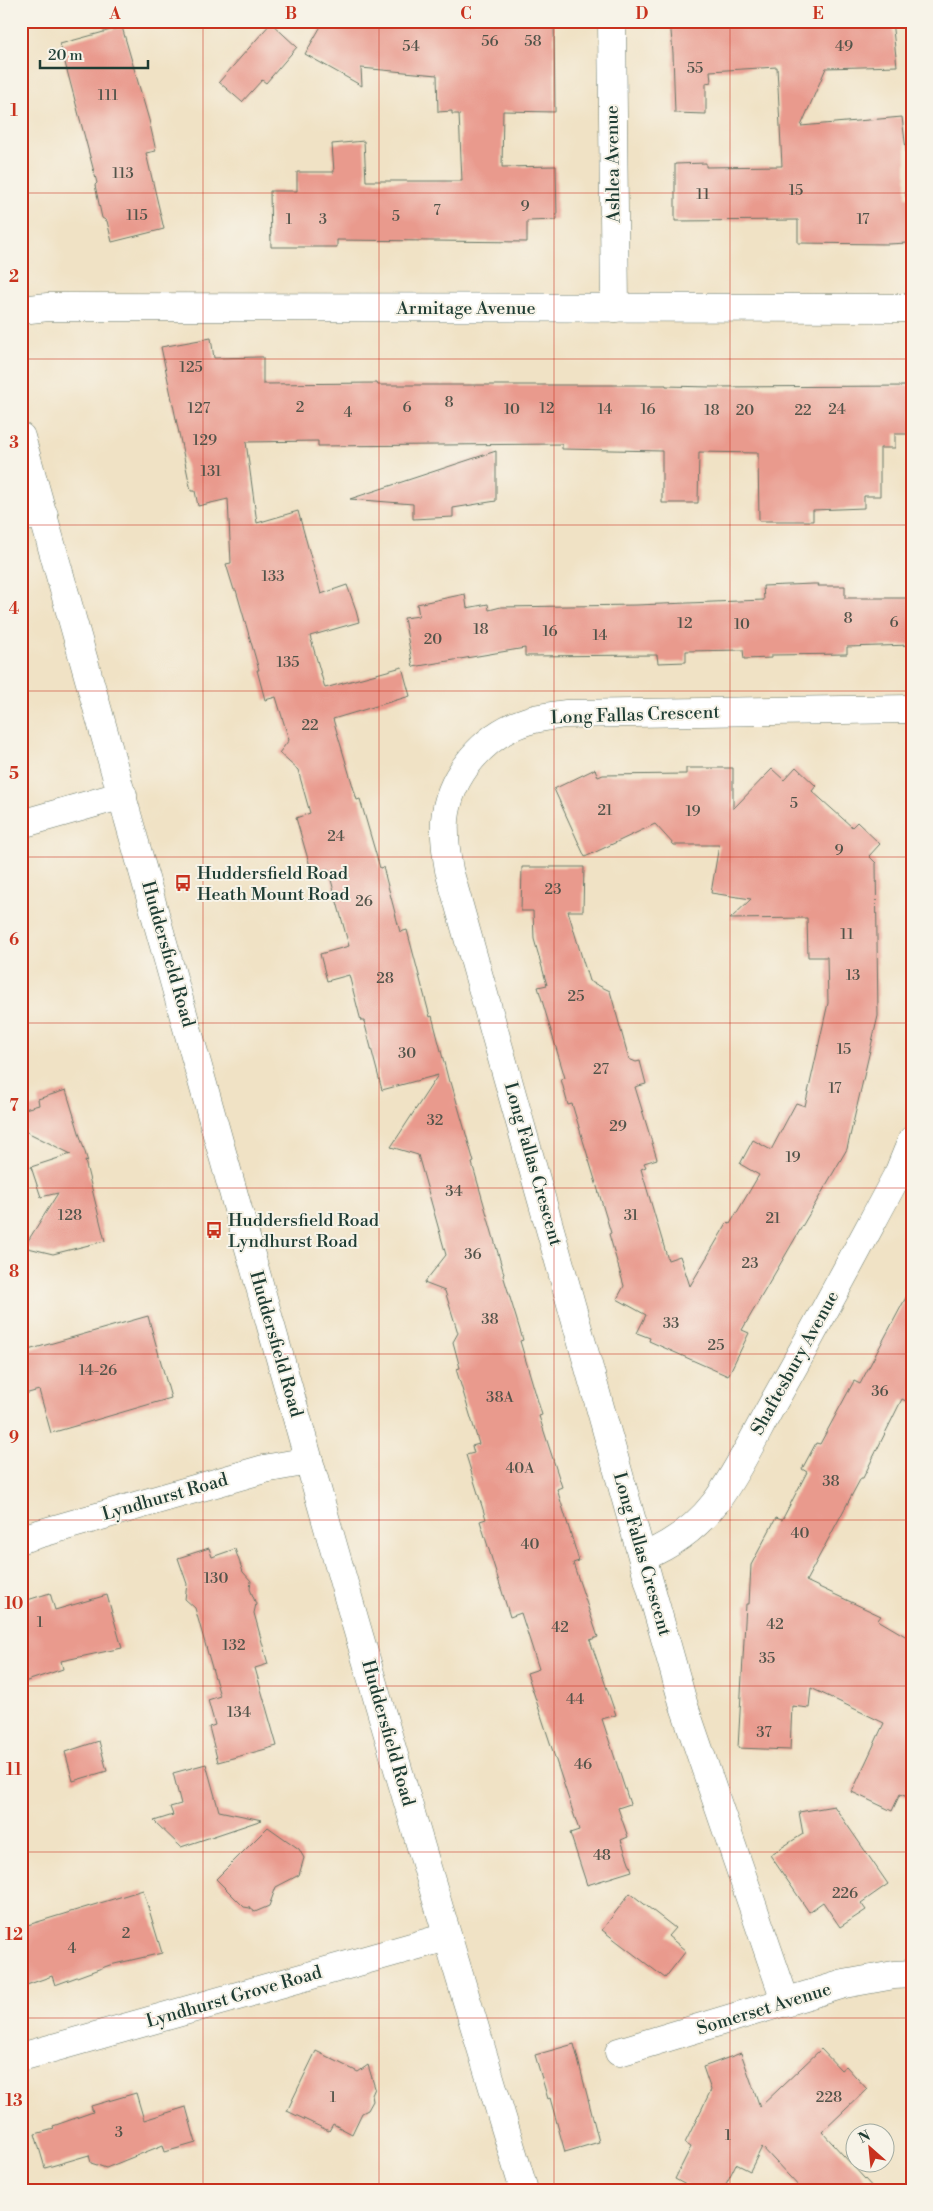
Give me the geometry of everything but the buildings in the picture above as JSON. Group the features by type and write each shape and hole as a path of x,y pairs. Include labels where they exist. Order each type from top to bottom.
{"street":[{"name":"Ashlea Avenue","path":"612,21 615,308"},
{"name":"Armitage Avenue","path":"21,310 48,307 912,308"},
{"name":"Huddersfield Road","path":"21,438 32,516 123,794 309,1461 447,1937 524,2190"},
{"name":"Long Fallas Crescent","path":"786,2003 684,1706 450,870 445,835 448,805 458,779 477,752 510,728 538,718 565,714 912,709"},
{"path":"21,824 123,794"},
{"name":"Shaftesbury Avenue","path":"643,1557 668,1545 682,1535 696,1524 715,1503 797,1361 900,1172 912,1140"},
{"name":"Lyndhurst Road","path":"21,1538 264,1469 309,1461"},
{"name":"Lyndhurst Grove Road","path":"21,2057 447,1937"},
{"name":"Somerset Avenue","path":"619,2052 844,1984 894,1975 912,1974"}],"place":[{"name":"Huddersfield Road Heath Mount Road","path":"183,883"},
{"name":"Huddersfield Road Lyndhurst Road","path":"214,1230"}]}
